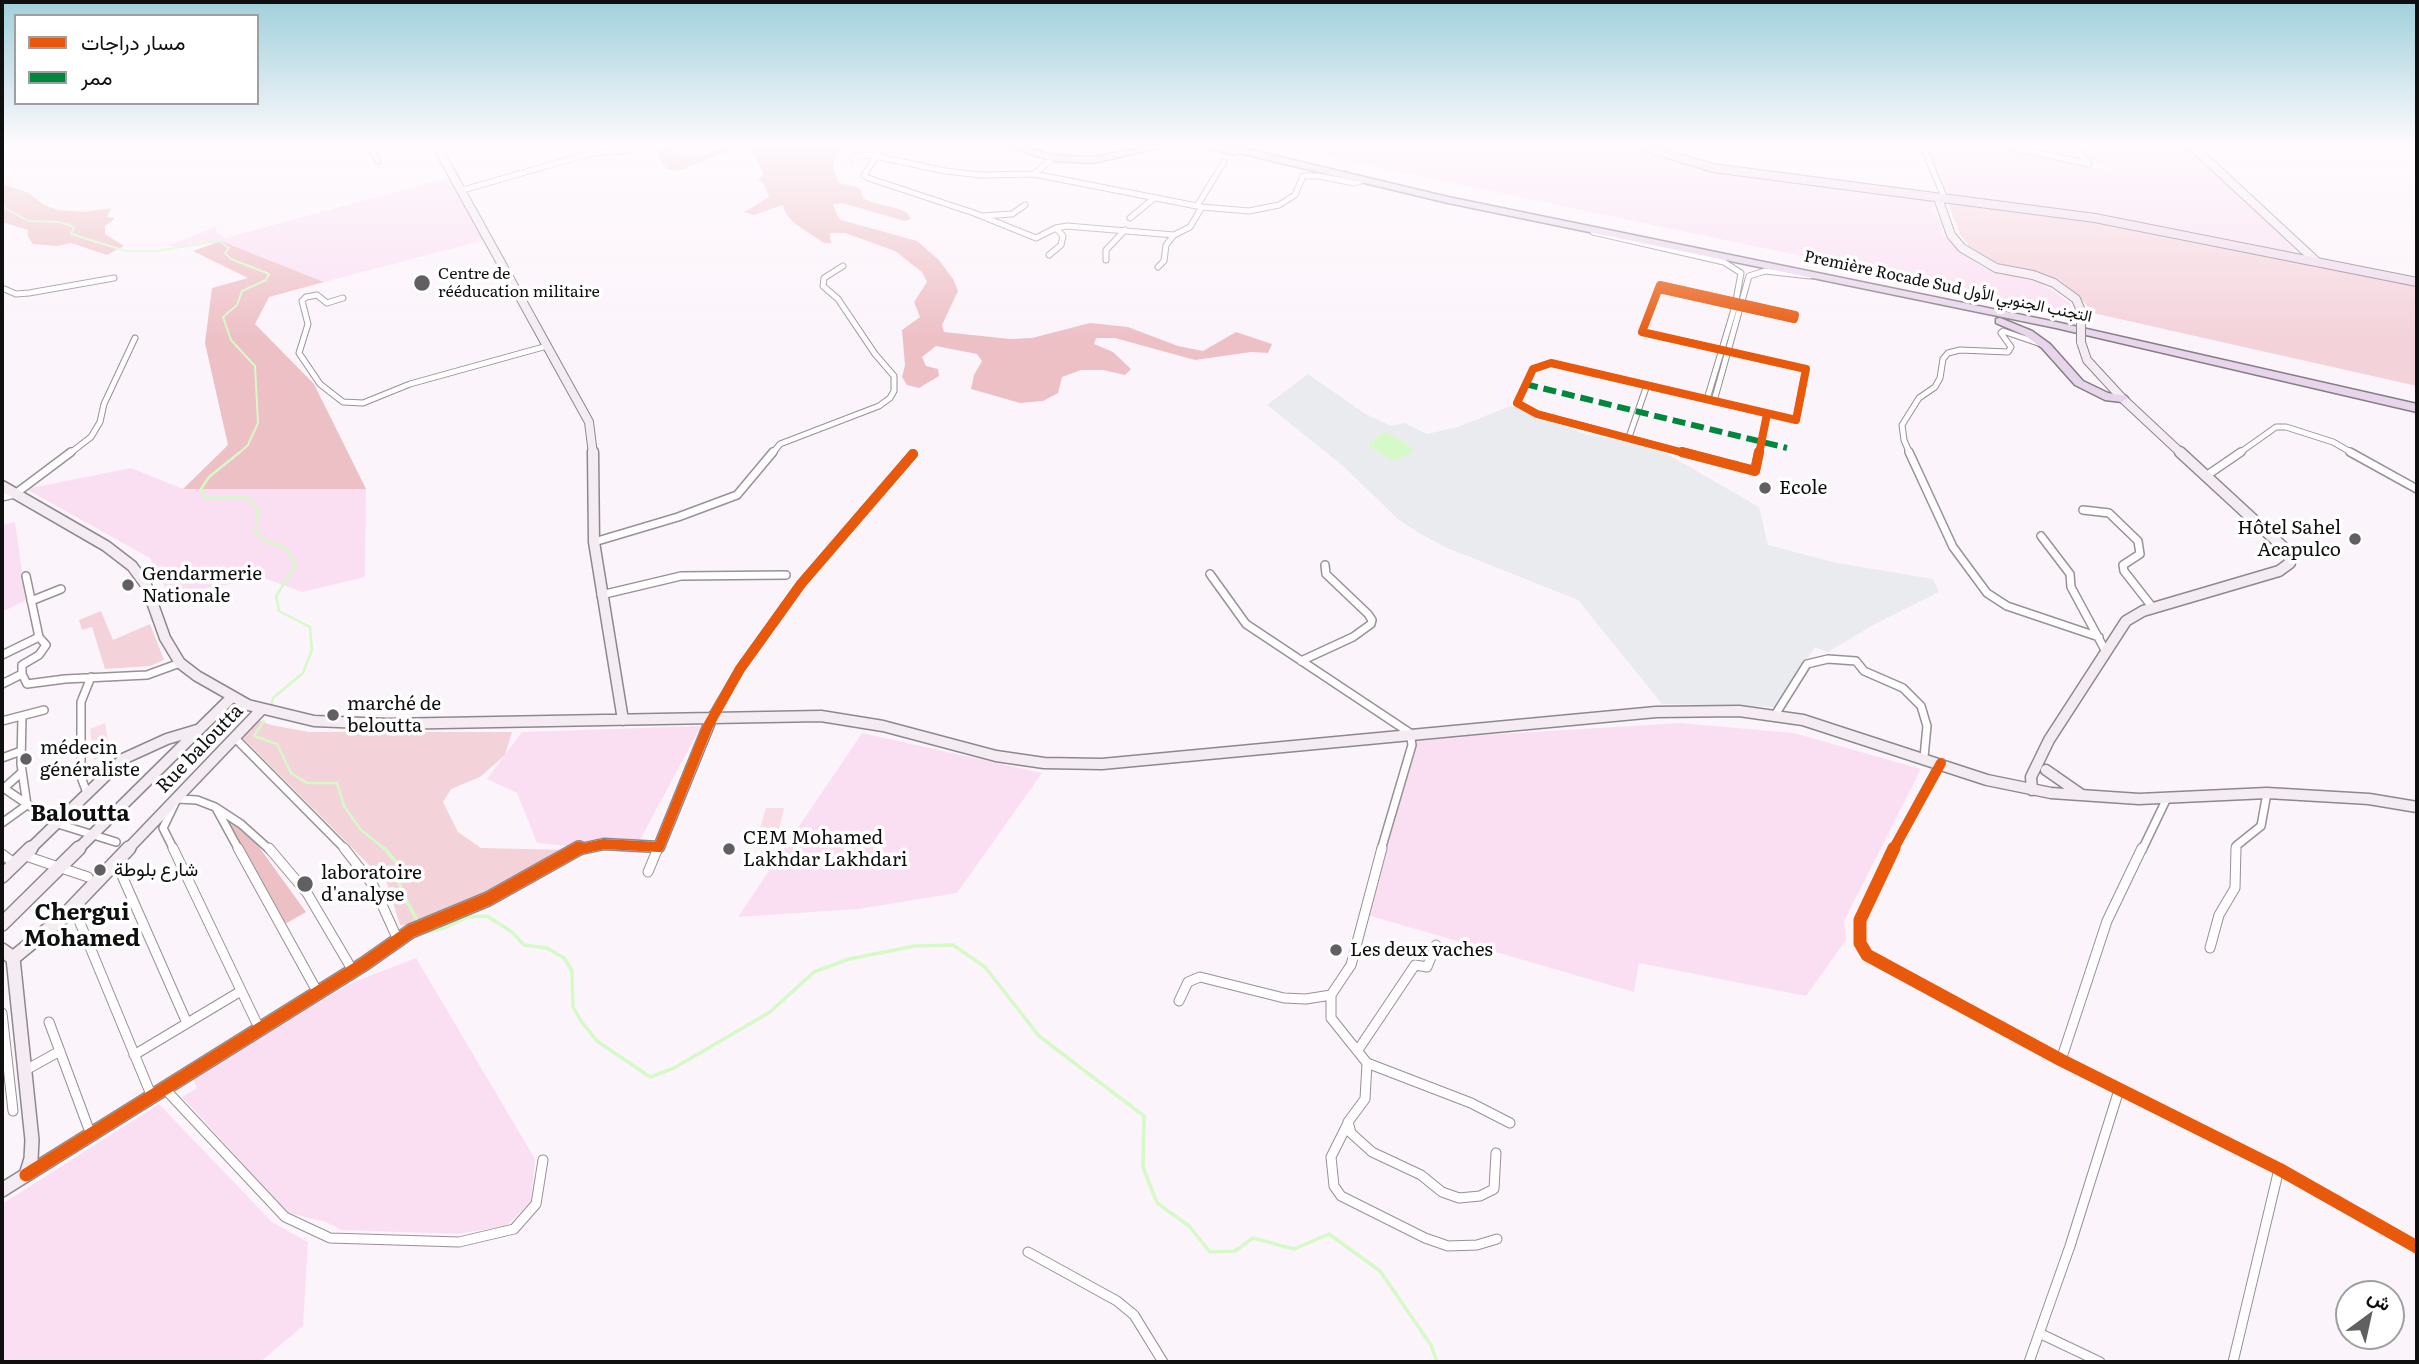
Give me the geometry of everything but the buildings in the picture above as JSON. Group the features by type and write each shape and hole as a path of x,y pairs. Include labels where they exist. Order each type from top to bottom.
{"highway":[{"name":"Première Rocade Sud التجنب الجنوبي الأول","path":"1504,211 2056,325 2417,408"},
{"name":"Première Rocade Sud التجنب الجنوبي الأول","path":"1535,211 2193,347 2417,399"},
{"path":"1909,296 2013,326 2046,346 2076,381 2105,396 2122,398"},
{"path":"2056,325 2042,330 2041,335 2091,388"}],"main road":[{"path":"474,211 589,422 592,442 594,542 623,720"},
{"path":"1945,211 1950,232 1962,248 1996,268 2033,275 2054,283 2076,299 2081,310 2081,342 2087,360 2122,398 2286,551 2290,564 2279,571 2153,608 2126,621 2105,650 2041,757 2040,770 2051,793"},
{"path":"2039,211 2095,218 2417,282"},
{"path":"2262,211 2317,262"},
{"path":"2,486 106,546 132,566 146,585 164,638 180,663 231,698 261,710 314,721 375,724 781,715 856,720 996,756 1044,763 1102,764 1656,712 1740,712 1775,715 1851,734 2012,786 2051,793 2088,797 2167,798 2267,793 2369,799 2417,807"},
{"path":"2,924 231,698"},
{"name":"Rue baloutta","path":"9,961 44,935 236,739 261,710"},
{"path":"2,1190 260,1030 411,931 488,899 580,848 604,844 659,847 712,717"},
{"path":"2,876 123,759 167,739 200,729"},
{"path":"2012,786 2040,770"},
{"path":"2032,790 2031,780 2040,770"},
{"path":"2040,770 2088,797"},
{"path":"2,950 9,961 32,1140 31,1159 26,1175"}],"street":[{"path":"963,211 1036,238 1056,228 1174,235"},
{"path":"981,217 1009,215 1016,211"},
{"path":"1130,218 1139,211"},
{"path":"1158,267 1164,261 1166,245 1174,235 1190,227 1197,211"},
{"path":"1578,227 1730,264 1742,277 1738,304"},
{"path":"1049,255 1061,245 1063,236 1056,228"},
{"path":"1107,260 1107,250 1125,230"},
{"path":"594,542 737,495 780,444 879,406 890,398 894,391 894,376 875,354 838,299 823,286 824,278 843,266"},
{"path":"1711,400 1748,278 1753,273 1771,271 1812,276"},
{"path":"2,288 16,294 29,293 114,278"},
{"path":"1738,304 1794,319 1795,315 1660,287 1642,332 1806,369 1796,421 1711,400 1551,363 1532,369 1516,400 1524,409 1536,414 1755,471 1767,414"},
{"path":"343,298 327,303 317,295 306,297 302,301 308,324 299,353 320,384 343,402 363,403 410,384 547,346"},
{"path":"2046,346 2003,331 2001,334 2011,347 2008,352 1956,350 1948,353 1935,387 1919,398 1902,425 1903,440 1953,547 1987,593 2007,606 2099,637"},
{"path":"2,497 15,494 91,437 100,422 104,404 135,338"},
{"path":"1629,437 1647,385"},
{"path":"2206,476 2276,427 2286,427 2333,442 2417,489"},
{"path":"712,717 740,669 801,584 913,454"},
{"path":"2082,510 2105,511 2138,541 2140,554 2123,565 2124,571 2153,608"},
{"path":"2041,536 2070,574 2071,587 2105,650"},
{"path":"1301,661 1353,638 1371,624 1368,614 1326,574 1325,565"},
{"path":"1210,574 1246,624 1410,733 1412,745 1363,912 1352,965 1331,995 1331,1018 1367,1063 1365,1099 1348,1122 1331,1157 1334,1186 1341,1196 1425,1238 1448,1246 1477,1245 1497,1239"},
{"path":"601,595 681,576 786,575"},
{"path":"26,576 39,637 46,645 39,655 22,666 22,674 27,684 91,677 147,675 180,663"},
{"path":"31,601 61,589"},
{"path":"2,655 39,637"},
{"path":"1775,715 1807,664 1828,659 1856,661 1864,671 1898,684 1921,706 1927,726 1924,757"},
{"path":"2,684 22,674"},
{"path":"88,793 81,777 81,702 91,677"},
{"path":"2,721 44,710"},
{"path":"22,716 22,772 27,805"},
{"path":"236,739 352,856 373,885 398,940"},
{"path":"2,758 21,751"},
{"path":"1941,763 1908,819 1860,920 1860,943 1867,956 2119,1090 2279,1169 2417,1247"},
{"path":"22,772 2,789 55,823 116,842"},
{"path":"2210,948 2219,915 2235,888 2236,846 2261,826 2267,793"},
{"path":"2062,1060 2107,920 2167,798"},
{"path":"260,1030 163,828 177,799 198,800 215,807 242,824 267,846 307,893 353,971"},
{"path":"2,823 27,805"},
{"path":"215,807 318,993"},
{"path":"648,872 659,847"},
{"path":"2,854 60,866 88,877"},
{"path":"116,862 187,1023"},
{"path":"73,905 152,1097"},
{"path":"1358,1049 1415,965 1427,967 1436,945"},
{"path":"1178,1001 1188,982 1200,977 1284,998 1306,999 1331,995"},
{"path":"134,1055 241,991"},
{"path":"2,1013 13,1111"},
{"path":"49,1022 91,1135"},
{"path":"24,1071 60,1051"},
{"path":"1367,1063 1471,1103 1510,1123"},
{"path":"165,1088 285,1217 330,1238 459,1242 514,1229 537,1203 543,1160"},
{"path":"2029,1362 2070,1246 2119,1090"},
{"path":"1348,1122 1352,1133 1371,1152 1421,1175 1442,1192 1460,1198 1480,1196 1494,1189 1496,1153"},
{"path":"2233,1362 2279,1169"},
{"path":"1028,1252 1117,1301 1134,1315 1163,1362"},
{"path":"2039,1333 2100,1362"}],"shaded area":[{"path":"2,211 110,211 107,217 114,218 105,226 105,234 124,246 107,255 71,243 57,246 33,244 28,237 28,230 2,222"},
{"path":"326,211 468,211 484,240 324,282 221,241 186,247 168,246 216,227 217,233 225,238"},
{"path":"746,211 767,211 754,215 744,212"},
{"path":"785,211 835,211 841,220 917,241 939,260 958,291 942,325 944,332 1010,339 1032,338 1090,323 1128,327 1178,346 1203,351 1236,332 1272,344 1268,353 1251,352 1195,360 1115,338 1096,338 1094,344 1113,352 1131,369 1125,375 1103,370 1081,370 1062,377 1058,393 1043,401 1020,403 971,389 974,375 982,361 977,354 936,346 922,357 926,366 938,369 939,376 919,388 907,385 902,377 905,365 902,330 920,317 914,302 927,282 922,272 895,251 845,233 830,233 831,243 824,243 794,223"},
{"path":"869,211 902,211 911,219 905,221"},
{"path":"1585,211 1936,211 1944,236 1983,268 2040,282 2070,303 2069,312"},
{"path":"1951,211 2008,211 2097,222 2417,285 2417,386 2093,313 2078,295 2059,280 1995,262 1969,246 1960,234"},
{"path":"2040,211 2255,211 2295,249 2292,252"},
{"path":"221,241 324,282 269,297 255,324 314,384 366,489 183,489 228,445 205,343 212,288 248,278 193,251"},
{"path":"1308,374 1364,413 1391,426 1404,423 1427,434 1458,427 1510,406 1588,435 1643,444 1662,451 1759,507 1768,545 1837,563 1933,579 1939,592 1875,624 1828,652 1815,647 1775,707 1662,704 1578,600 1445,547 1419,533 1399,520 1343,466 1267,405"},
{"path":"1385,432 1414,451 1398,460 1392,460 1369,446 1376,437"},
{"path":"131,468 183,489 366,489 365,577 302,592 264,578 169,595 150,558 26,489"},
{"path":"15,522 26,600 2,612 2,525"},
{"path":"101,611 113,640 150,624 164,660 150,666 105,669 92,627 82,630 79,620"},
{"path":"258,720 309,732 512,732 505,755 480,777 451,789 443,802 458,832 481,848 566,850 457,908 409,925 400,925 387,883 242,737"},
{"path":"105,723 110,753 94,760 90,729"},
{"path":"1680,723 1794,733 1921,769 1844,921 1846,940 1806,996 1639,963 1634,992 1367,915 1417,739"},
{"path":"701,726 633,853 537,843 517,793 487,779 522,732"},
{"path":"862,733 1042,773 957,893 858,909 738,917"},
{"path":"766,808 784,808 775,846 755,846"},
{"path":"224,817 254,840 306,912 285,924"},
{"path":"416,958 535,1159 531,1202 506,1226 457,1234 342,1230 326,1222 288,1213 182,1097 197,1088 193,1078 351,983"},
{"path":"159,1104 272,1222 308,1242 303,1326 260,1362 2,1362 2,1204"}],"waterway":[{"path":"10,211 28,221 60,222 74,227 71,234 126,251 156,251 219,241 229,248 225,253 231,259 269,274 266,280 242,291 237,305 223,317 231,340 255,366 258,423 248,445 238,454"},
{"path":"240,452 209,477 201,489 205,498 247,497 258,509 255,533 268,542 286,548 296,565 276,596 279,611 310,627 312,650 303,673 273,698 271,706"},
{"path":"264,721 254,736 277,744 291,773 307,783 337,783 344,806 361,830 385,849"},
{"path":"385,849 396,862 396,873 403,894 419,924"},
{"path":"422,930 424,933 444,928 468,917 487,916 512,932 524,945 547,948 564,958 572,971 573,1007 581,1021 597,1041 650,1077 674,1068 770,1012 814,972 849,959 915,946 953,945 985,967 1039,1036 1144,1116 1143,1167 1157,1203 1189,1226 1210,1252 1235,1251 1253,1238 1294,1249 1329,1234 1380,1271 1431,1345 1437,1362"}],"marked path":[{"path":"1525,384 1787,448"}],"cycle path":[{"path":"1659,289 1794,319 1795,315 1660,285 1642,332 1806,369 1796,420 1551,363 1533,369 1517,403 1537,414 1755,471 1767,414"},
{"path":"26,1175 364,964 411,931 488,899 580,848 604,844 659,847 708,726 740,669 801,584 913,454"},
{"path":"1941,763 1908,819 1860,920 1860,943 1867,955 2061,1060 2279,1169 2417,1247"}],"place":[{"name":"Centre de rééducation militaire","path":"422,283"},
{"name":"Ecole","path":"1765,488"},
{"name":"Hôtel Sahel Acapulco","path":"2355,539"},
{"name":"Gendarmerie Nationale","path":"128,585"},
{"name":"marché de beloutta","path":"333,715"},
{"name":"médecin généraliste","path":"26,759"},
{"name":"CEM Mohamed Lakhdar Lakhdari","path":"729,849"},
{"name":"شارع بلوطة","path":"100,870"},
{"name":"laboratoire d'analyse","path":"305,884"},
{"name":"Les deux vaches","path":"1336,950"}],"district":[{"name":"Baloutta","path":"80,814"},
{"name":"Chergui Mohamed","path":"82,926"}]}
